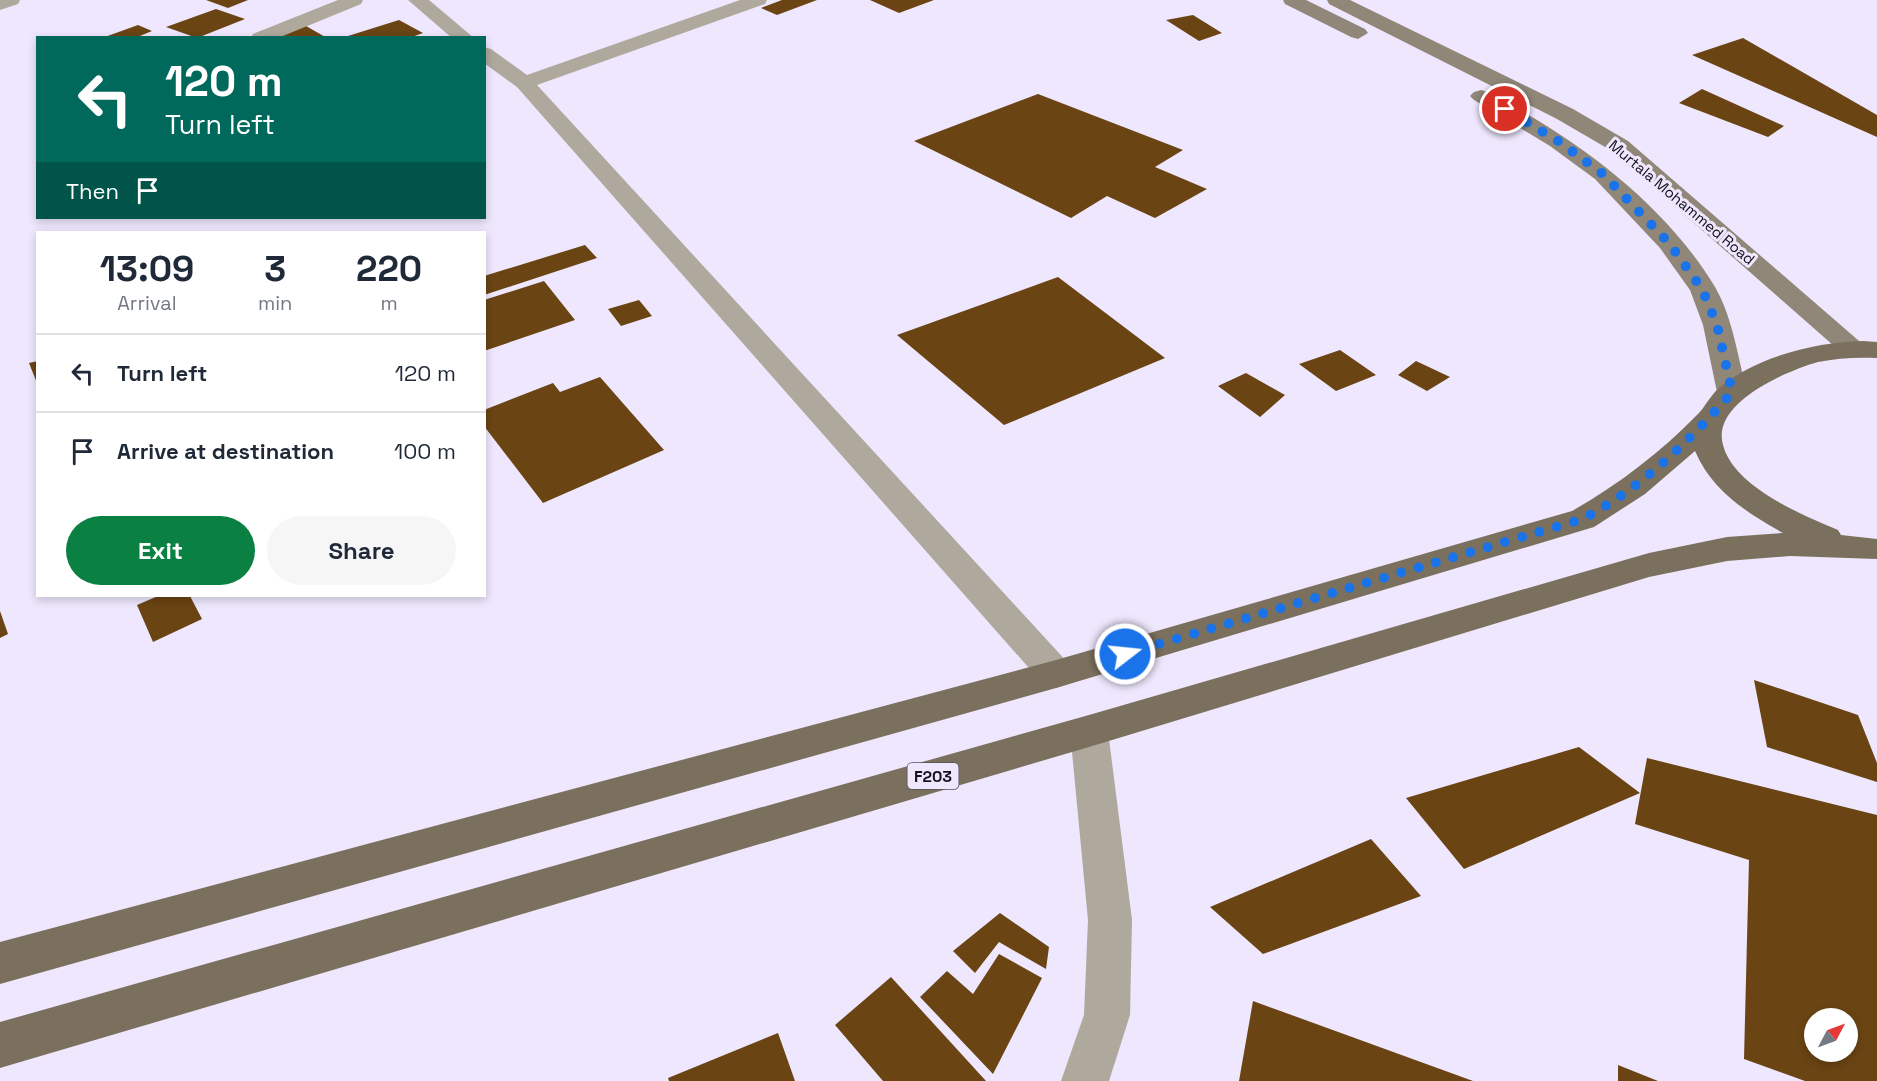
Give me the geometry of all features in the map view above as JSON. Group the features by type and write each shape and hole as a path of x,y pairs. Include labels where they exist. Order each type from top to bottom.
{"main road":[{"name":"Murtala Mohammed Road","path":"1292,0 1505,109 1558,141 1603,174 1669,243 1702,289 1717,325 1732,392"},
{"name":"Murtala Mohammed Road","path":"1336,0 1565,114 1620,146 1865,348"},
{"path":"0,963 1056,674 1583,519 1617,500 1640,483 1708,421 1732,392 1786,362 1865,348"},
{"path":"1708,421 1706,438 1713,460 1729,482 1757,506 1794,526 1833,540 1874,549"},
{"name":"F203","path":"0,1045 1089,731 1649,565 1727,549 1790,544 1874,549"}],"street":[{"path":"0,4 11,0"},
{"path":"265,36 354,0"},
{"path":"417,0 462,36"},
{"path":"524,83 758,0"},
{"path":"486,54 524,83 1056,674"},
{"path":"1085,1081 1107,1015 1110,920 1089,731"}],"building":[{"path":"206,0 248,0 228,8"},
{"path":"782,0 817,0 777,15 761,8"},
{"path":"870,0 934,0 899,13"},
{"path":"216,9 245,19 202,36 191,36 166,27"},
{"path":"1193,15 1222,33 1199,41 1166,20"},
{"path":"399,20 423,33 415,36 348,36"},
{"path":"138,25 152,31 140,36 108,36"},
{"path":"306,26 324,36 278,36"},
{"path":"1743,38 1877,115 1877,137 1692,55"},
{"path":"1702,89 1784,126 1768,137 1679,103"},
{"path":"1038,94 1183,150 1155,167 1207,189 1155,218 1107,196 1071,218 914,141"},
{"path":"585,245 597,258 486,294 486,275"},
{"path":"1058,277 1165,358 1004,425 897,335"},
{"path":"544,281 575,320 486,350 486,299"},
{"path":"639,300 652,316 621,326 608,309"},
{"path":"1340,350 1376,375 1336,391 1299,364"},
{"path":"36,361 36,380 29,363"},
{"path":"1416,361 1450,377 1427,391 1398,375"},
{"path":"1246,373 1285,395 1260,417 1218,386"},
{"path":"600,377 664,450 543,503 486,429 486,409 553,383 560,392"},
{"path":"156,597 191,597 202,619 153,642 137,605"},
{"path":"0,611 8,634 0,638"},
{"path":"1754,680 1858,715 1877,763 1877,782 1767,747"},
{"path":"1579,747 1640,793 1464,869 1406,798"},
{"path":"1647,758 1877,815 1877,1081 1805,1081 1744,1059 1749,860 1635,824"},
{"path":"1371,839 1421,896 1263,954 1210,907"},
{"path":"1000,913 1049,947 1046,969 999,942 975,973 953,951"},
{"path":"999,954 1042,978 993,1074 920,997 947,971 973,994"},
{"path":"891,977 986,1081 883,1081 835,1025"},
{"path":"1253,1001 1473,1081 1239,1081"},
{"path":"778,1033 795,1081 669,1081 668,1078"},
{"path":"1618,1065 1658,1081 1618,1081"}],"route":[{"path":"1125,654 1583,519 1617,500 1679,450 1708,421 1732,392 1717,325 1702,289 1669,243 1603,174 1558,141 1505,109"}]}
